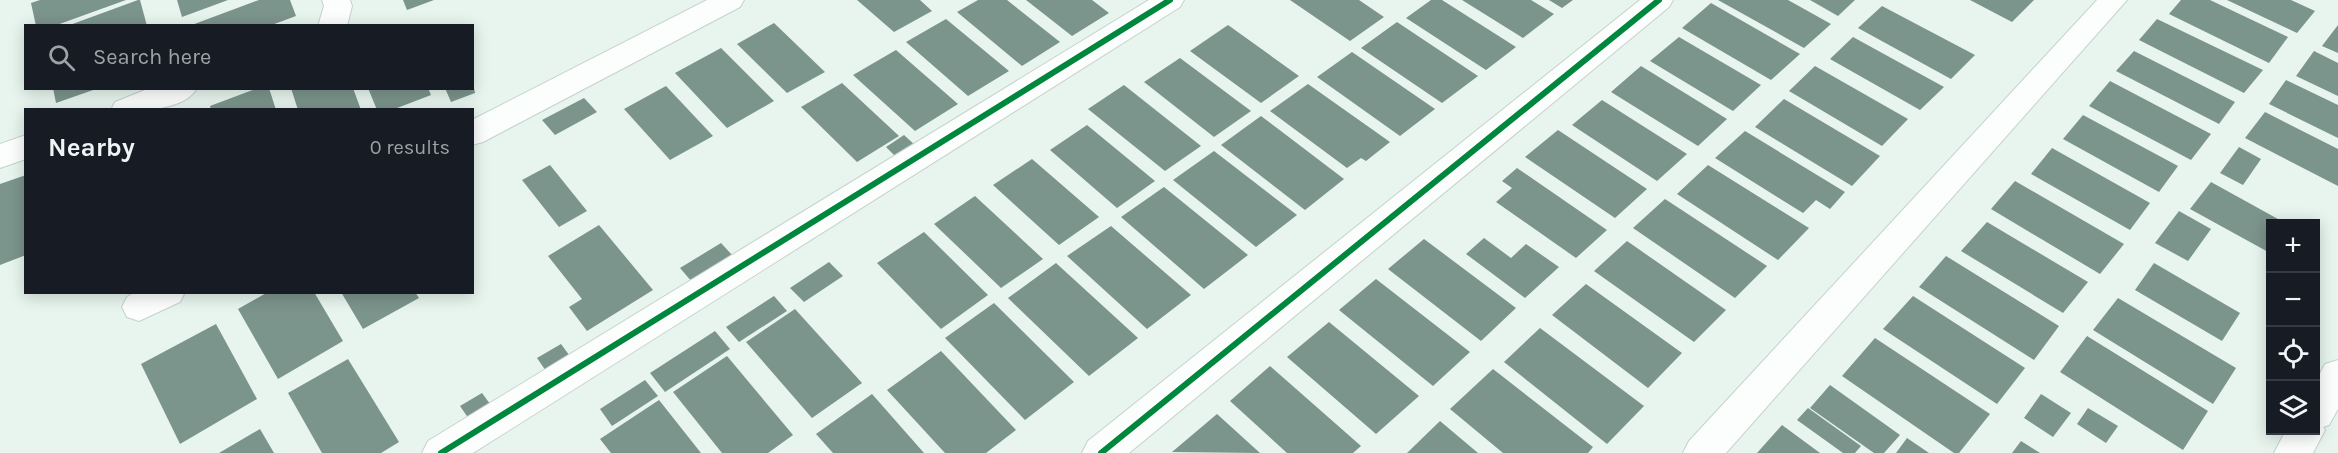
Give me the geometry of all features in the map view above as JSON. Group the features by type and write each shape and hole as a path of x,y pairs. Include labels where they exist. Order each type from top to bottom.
{"street":[{"path":"333,24 338,6 336,0"},
{"path":"474,133 730,0"},
{"path":"441,453 1170,0"},
{"path":"1101,453 1659,0"},
{"path":"1702,453 2113,0"},
{"path":"131,108 177,90"},
{"path":"0,156 24,148"},
{"path":"2293,453 2303,435"}],"building":[{"path":"40,0 126,0 60,24 36,24 31,3"},
{"path":"140,0 146,24 72,24"},
{"path":"177,0 228,0 182,17"},
{"path":"259,0 290,0 296,16 274,24 194,24"},
{"path":"403,0 434,0 407,10"},
{"path":"857,0 920,0 932,11 894,32"},
{"path":"978,0 1007,0 1060,42 1022,66 957,12"},
{"path":"1026,0 1092,0 1109,13 1072,36"},
{"path":"1290,0 1359,0 1384,17 1350,41"},
{"path":"1431,0 1442,0 1516,47 1486,70 1406,18"},
{"path":"1462,0 1531,0 1554,14 1523,38"},
{"path":"1549,0 1573,0 1562,8"},
{"path":"1718,0 1788,0 1831,24 1804,48"},
{"path":"1810,0 1855,0 1838,16"},
{"path":"1970,0 2034,0 2012,22"},
{"path":"2181,0 2210,0 2288,37 2269,63 2169,14"},
{"path":"2227,0 2291,0 2315,11 2297,33"},
{"path":"1711,3 1800,54 1771,80 1682,28"},
{"path":"1882,6 1975,55 1951,79 1858,28"},
{"path":"946,19 1009,71 968,96 906,42"},
{"path":"2157,19 2263,70 2244,93 2139,40"},
{"path":"1397,22 1478,76 1442,103 1361,48"},
{"path":"774,23 825,72 787,93 737,44"},
{"path":"1228,25 1299,76 1261,103 1190,51"},
{"path":"2338,25 2338,53 2322,46"},
{"path":"1679,37 1761,85 1733,111 1650,61"},
{"path":"1853,37 1944,87 1920,110 1830,59"},
{"path":"721,48 774,101 727,128 675,73"},
{"path":"896,50 958,104 915,131 853,75"},
{"path":"2134,51 2235,102 2219,124 2116,71"},
{"path":"2314,51 2338,63 2338,96 2296,76"},
{"path":"1352,52 1435,109 1400,136 1317,77"},
{"path":"1180,58 1251,111 1214,137 1144,82"},
{"path":"1641,66 1727,119 1698,146 1611,92"},
{"path":"1815,66 1908,119 1882,146 1789,91"},
{"path":"2286,80 2338,105 2338,138 2269,104"},
{"path":"2110,81 2211,134 2191,160 2089,106"},
{"path":"842,83 899,136 857,162 801,107"},
{"path":"1308,84 1390,142 1366,161 1361,158 1347,168 1270,111"},
{"path":"1124,85 1201,146 1165,171 1088,109"},
{"path":"666,86 713,136 670,160 624,109"},
{"path":"474,88 475,93 451,102 446,90 474,90"},
{"path":"53,90 93,90 56,103"},
{"path":"253,90 270,90 275,108 210,108 210,106"},
{"path":"292,90 354,90 360,108 297,108"},
{"path":"369,90 429,90 431,95 397,108 376,108"},
{"path":"584,98 597,112 555,135 542,120"},
{"path":"1784,99 1880,156 1852,186 1755,127"},
{"path":"1602,100 1687,154 1657,181 1572,125"},
{"path":"2265,112 2338,149 2338,186 2245,138"},
{"path":"2083,115 2178,166 2159,192 2063,139"},
{"path":"1261,116 1344,179 1305,210 1221,145"},
{"path":"1087,125 1155,181 1117,208 1050,150"},
{"path":"1558,130 1647,189 1615,218 1525,157"},
{"path":"1745,131 1845,192 1830,209 1816,200 1803,213 1715,158"},
{"path":"904,135 917,147 898,159 886,147"},
{"path":"2239,147 2261,159 2243,185 2220,173"},
{"path":"2052,148 2150,203 2130,230 2031,174"},
{"path":"1214,151 1297,215 1256,247 1173,180"},
{"path":"1032,159 1099,217 1059,245 993,185"},
{"path":"550,165 587,211 559,227 522,180"},
{"path":"1708,165 1809,228 1778,260 1677,194"},
{"path":"1517,168 1607,230 1576,258 1496,202 1512,188 1502,181"},
{"path":"24,176 24,256 0,265 0,184"},
{"path":"2015,181 2124,244 2100,274 1991,209"},
{"path":"2211,182 2278,219 2266,219 2266,251 2190,209"},
{"path":"1164,187 1248,255 1204,289 1121,217"},
{"path":"975,196 1043,259 1001,288 934,224"},
{"path":"1665,199 1767,266 1735,298 1633,228"},
{"path":"2179,211 2211,229 2188,261 2155,243"},
{"path":"1987,222 2088,282 2063,313 1961,251"},
{"path":"599,225 653,290 587,331 569,307 582,299 548,256"},
{"path":"1111,226 1191,295 1147,329 1067,256"},
{"path":"924,232 988,295 941,329 877,263"},
{"path":"1484,238 1511,258 1526,244 1559,267 1525,298 1466,254"},
{"path":"1424,239 1516,308 1481,341 1388,269"},
{"path":"1627,241 1726,310 1694,342 1594,271"},
{"path":"721,243 733,256 692,282 680,268"},
{"path":"1946,256 2059,326 2034,360 1919,287"},
{"path":"829,262 843,276 804,302 790,288"},
{"path":"1056,263 1138,338 1089,376 1008,298"},
{"path":"2154,263 2240,313 2222,341 2135,290"},
{"path":"1376,279 1470,352 1433,386 1339,310"},
{"path":"1586,284 1682,353 1648,388 1552,315"},
{"path":"264,294 315,294 343,341 278,379 238,309"},
{"path":"342,294 416,294 419,298 363,329"},
{"path":"774,296 787,311 739,342 726,327"},
{"path":"1913,296 2025,368 1997,404 1883,329"},
{"path":"2118,298 2236,368 2213,404 2093,330"},
{"path":"994,303 1074,382 1025,420 945,338"},
{"path":"795,309 862,383 812,418 746,342"},
{"path":"1329,322 1419,396 1376,434 1287,357"},
{"path":"216,324 257,399 180,444 141,364"},
{"path":"1540,328 1644,406 1607,444 1504,362"},
{"path":"715,331 730,349 665,392 650,373"},
{"path":"2087,336 2208,411 2183,450 2060,372"},
{"path":"1875,338 1990,414 1959,453 1954,453 1842,376"},
{"path":"561,344 572,359 548,374 537,358"},
{"path":"941,351 1016,430 986,453 945,453 887,390"},
{"path":"727,356 793,435 768,453 722,453 673,392"},
{"path":"348,359 399,442 381,453 322,453 288,393"},
{"path":"1270,366 1361,446 1353,453 1287,453 1230,401"},
{"path":"1493,369 1593,447 1588,453 1503,453 1450,409"},
{"path":"645,380 658,396 612,426 600,409"},
{"path":"1830,385 1900,435 1884,453 1874,453 1810,408"},
{"path":"482,393 493,408 471,422 460,406"},
{"path":"872,394 924,453 833,453 816,434"},
{"path":"2041,394 2071,413 2053,437 2024,418"},
{"path":"659,400 701,453 611,453 600,439"},
{"path":"1808,408 1861,446 1855,453 1843,453 1797,420"},
{"path":"2088,408 2118,426 2106,443 2077,424"},
{"path":"1217,414 1260,453 1172,452"},
{"path":"1440,421 1478,453 1407,453"},
{"path":"1782,425 1820,453 1757,453"},
{"path":"260,429 274,453 219,453"},
{"path":"1907,438 1929,453 1896,453"},
{"path":"2021,441 2040,453 2012,453"}],"cycle path":[{"path":"441,453 1170,0"},
{"path":"1101,453 1659,0"}]}
